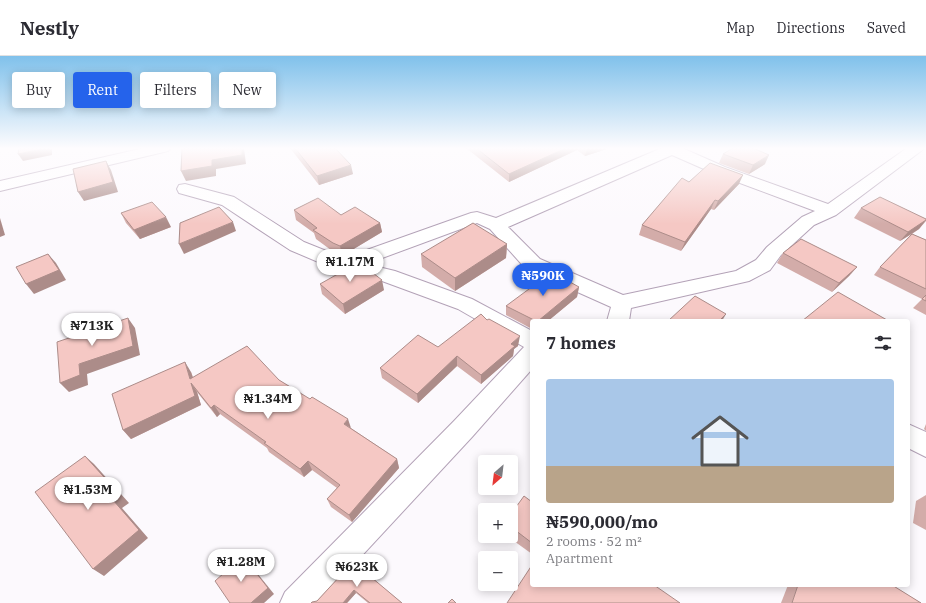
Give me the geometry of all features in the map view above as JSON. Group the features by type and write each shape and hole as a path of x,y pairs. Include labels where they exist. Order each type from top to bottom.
{"street":[{"path":"0,186 54,174"},
{"path":"496,225 613,174"},
{"path":"729,174 830,211"},
{"path":"344,266 477,217 496,225 533,264 620,312 742,276 764,265 774,251 808,221 830,211 882,174"},
{"path":"185,189 228,202 297,246 344,266 388,276 465,304 530,339"},
{"path":"296,603 463,429 530,355"},
{"path":"910,436 926,445"}],"building":[{"path":"74,174 110,174 113,182 78,192"},
{"path":"315,174 325,174 317,176"},
{"path":"698,174 739,174 743,175 718,201 715,200 685,242 642,225 682,178 689,182"},
{"path":"880,197 926,220 908,232 861,208"},
{"path":"318,198 341,215 355,207 380,223 340,246 313,230 317,228 294,210"},
{"path":"152,202 166,217 134,230 121,213"},
{"path":"219,207 233,222 179,244 180,223"},
{"path":"473,223 507,244 455,278 421,254"},
{"path":"912,234 926,240 926,289 880,267"},
{"path":"801,239 857,267 839,283 783,253"},
{"path":"48,254 59,270 26,284 16,267"},
{"path":"352,266 369,270 382,280 343,304 320,284"},
{"path":"552,272 579,287 540,319 532,319 506,306"},
{"path":"838,292 885,319 804,319"},
{"path":"926,295 926,301 922,299"},
{"path":"695,296 726,314 721,319 670,319"},
{"path":"481,314 487,320 489,319 520,336 511,344 515,346 481,375 457,356 417,394 380,368 418,335 438,347"},
{"path":"128,318 133,346 79,364 80,375 60,383 57,342"},
{"path":"247,346 279,380 310,399 312,397 348,419 344,424 397,459 349,515 327,499 340,485 308,461 300,469 264,443 266,442 214,405 211,408 191,383 195,396 123,430 112,394 185,362 190,379"},
{"path":"85,456 120,495 113,500 139,530 93,569 35,492"},
{"path":"524,496 530,500 530,541 518,532 518,504"},
{"path":"243,556 268,588 251,603 230,603 215,581"},
{"path":"353,562 402,603 370,603 354,590 343,603 311,603 317,601"},
{"path":"530,568 530,587 657,587 680,603 507,603 515,591 518,591 518,586"},
{"path":"797,587 895,587 921,603 792,603"},
{"path":"452,599 456,603 448,603"}]}
